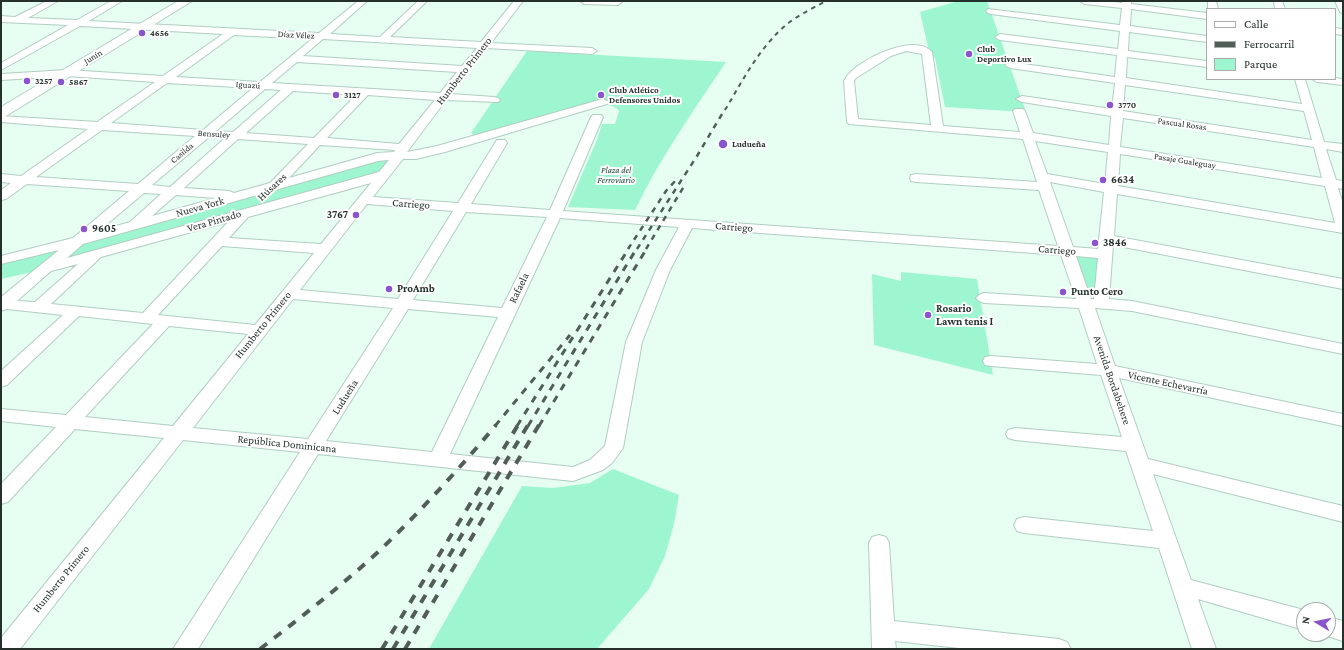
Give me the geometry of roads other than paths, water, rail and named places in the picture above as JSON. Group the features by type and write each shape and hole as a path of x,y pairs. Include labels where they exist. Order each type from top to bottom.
{"main road":[{"name":"Junín","path":"1,113 186,1"}],"street":[{"path":"1,28 54,1"},
{"path":"1,67 118,1"},
{"name":"Casilda","path":"2,304 363,1"},
{"path":"383,39 423,1"},
{"name":"Humberto Primero","path":"6,649 384,175 519,1"},
{"path":"584,1 618,2"},
{"path":"1084,1 1127,4 1206,16"},
{"path":"1339,1 1343,10"},
{"path":"1093,303 1106,246 1127,4"},
{"path":"991,11 1206,39"},
{"name":"Díaz Vélez","path":"1,19 592,50"},
{"path":"1,196 233,31"},
{"path":"1000,37 1206,64"},
{"path":"937,128 927,52 918,48 901,48 889,52 852,76 849,81 853,122 1028,136"},
{"path":"294,59 466,69"},
{"path":"1010,65 1309,108"},
{"name":"Iguazú","path":"1,77 67,73 494,100"},
{"path":"916,178 1043,182 1111,189 1343,228 1337,184 1319,144 1300,80"},
{"path":"1326,80 1343,82"},
{"path":"133,225 237,136 291,87"},
{"name":"Húsares","path":"147,318 244,212 276,185 365,92"},
{"name":"Pascual Rosas","path":"1022,99 1343,148"},
{"path":"401,152 416,155 441,149 493,132 603,102"},
{"name":"Avenida Bordabehere","path":"1019,111 1068,251 1093,303 1108,370 1204,649"},
{"name":"Rafaela","path":"438,459 555,214 597,117"},
{"name":"Bensuley","path":"1,119 98,127 317,141 401,152"},
{"name":"Pasaje Gualeguay","path":"1028,136 1337,184"},
{"name":"Ludueña","path":"185,649 403,304 501,143"},
{"name":"Nueva York","path":"2,259 239,196 378,156 401,152"},
{"name":"Vera Pintado","path":"45,269 244,212 384,175"},
{"path":"1,178 239,196"},
{"name":"Carriego","path":"363,200 1068,251 1106,246 1343,284"},
{"name":"República Dominicana","path":"1,415 314,446 573,474 591,469 606,459 614,448 634,342 663,270 688,223"},
{"path":"218,240 324,250"},
{"path":"39,307 98,254"},
{"path":"288,294 507,313"},
{"path":"984,298 1132,306 1343,349"},
{"path":"2,304 260,330"},
{"path":"1,381 76,311"},
{"path":"1,497 165,320"},
{"name":"Vicente Echevarría","path":"991,361 1108,370 1343,420"},
{"path":"1015,434 1134,445"},
{"path":"1141,464 1343,514"},
{"path":"1024,525 1167,541"},
{"path":"879,543 883,639 1059,649"},
{"path":"1182,586 1296,618"}],"railway":[{"path":"725,110 752,65 776,34 795,18 826,1"},
{"path":"637,249 697,156 725,109"},
{"path":"628,249 666,191 676,180"},
{"path":"646,249 686,183"},
{"path":"517,426 629,248"},
{"path":"528,426 637,248"},
{"path":"539,426 647,248"},
{"path":"495,426 570,335"},
{"path":"260,649 335,590 378,552 439,490 496,425"},
{"path":"382,649 518,425"},
{"path":"393,649 528,425"},
{"path":"405,649 539,425"}],"place":[{"name":"4656","path":"142,33"},
{"name":"Club Deportivo Lux","path":"969,54"},
{"name":"3257","path":"27,81"},
{"name":"5867","path":"61,82"},
{"name":"3127","path":"336,95"},
{"name":"Club Atlético Defensores Unidos","path":"601,95"},
{"name":"3770","path":"1110,105"},
{"name":"Ludueña","path":"723,144"},
{"name":"6634","path":"1103,180"},
{"name":"3767","path":"356,215"},
{"name":"9605","path":"84,229"},
{"name":"3846","path":"1095,243"},
{"name":"ProAmb","path":"389,289"},
{"name":"Punto Cero","path":"1063,292"},
{"name":"Rosario Lawn tenis I","path":"928,315"}],"park label":[{"name":"Plaza del Ferroviario","path":"616,176"}]}
